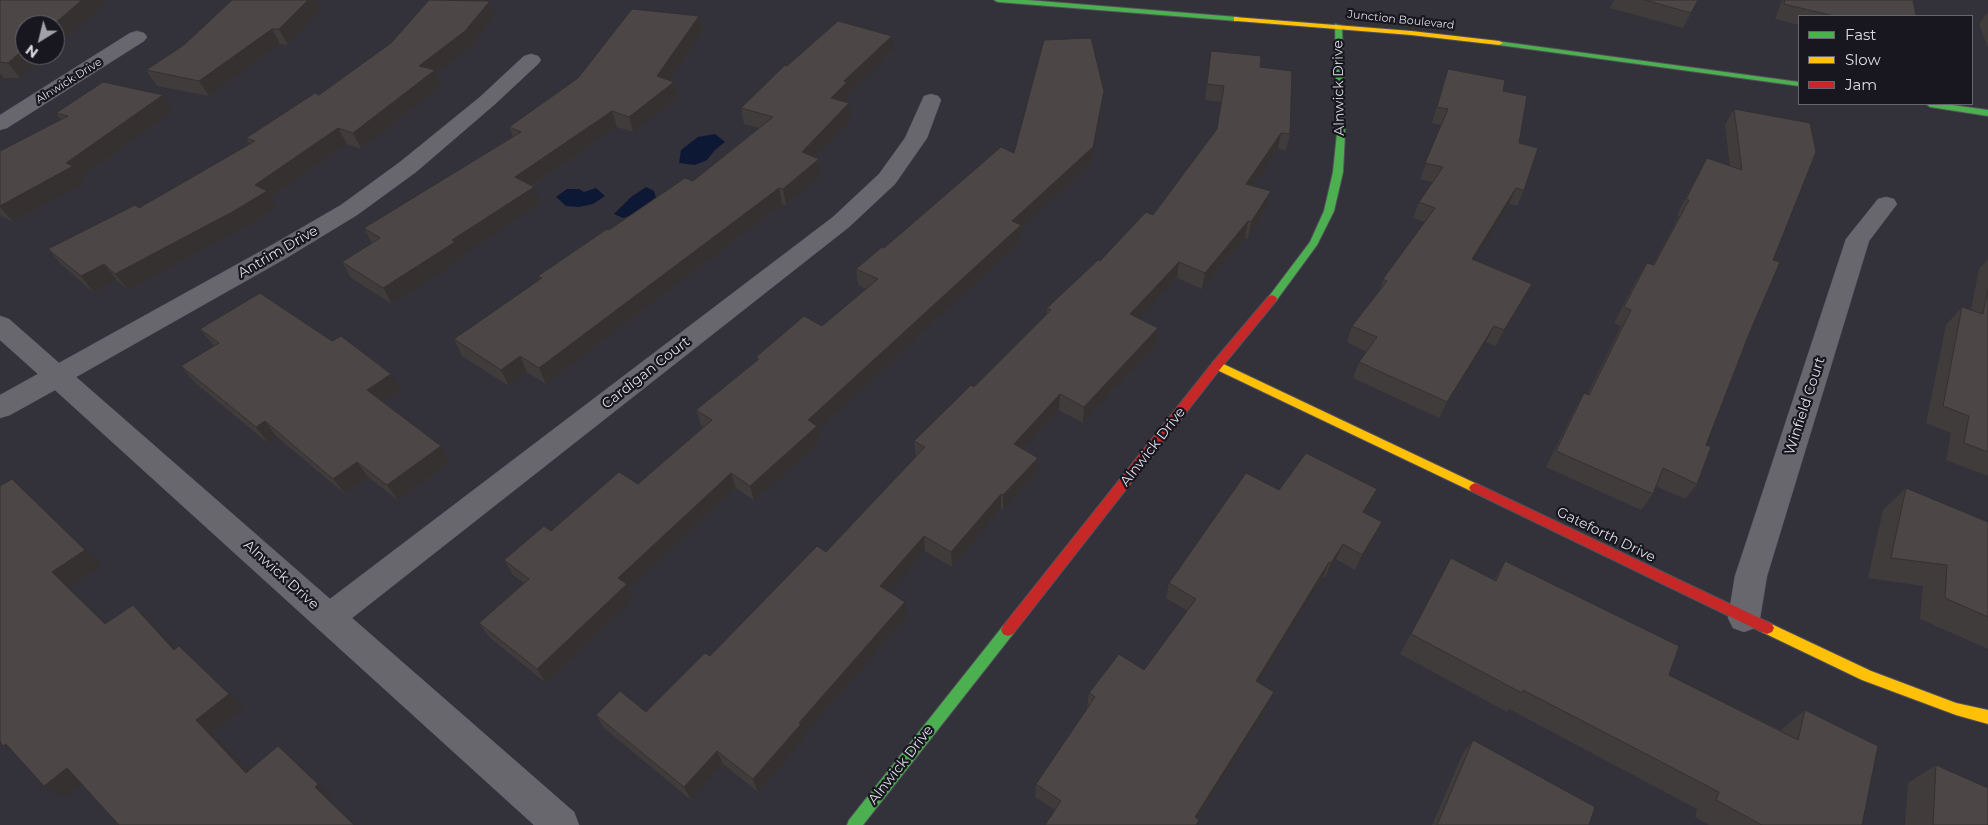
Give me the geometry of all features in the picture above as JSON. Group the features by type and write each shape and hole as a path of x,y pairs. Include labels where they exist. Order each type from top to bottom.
{"street":[{"name":"Junction Boulevard","path":"998,0 1338,26 1522,46 1798,84"},
{"name":"Alnwick Drive","path":"854,825 1217,365 1291,276 1314,243 1329,211 1338,172 1341,133 1338,26"},
{"name":"Alnwick Drive","path":"0,124 137,38"},
{"name":"Antrim Drive","path":"0,408 280,252 348,210 408,167 488,102 531,60"},
{"name":"Cardigan Court","path":"329,618 841,222 887,179 916,138 931,100"},
{"path":"1936,105 1988,113"},
{"name":"Winfield Court","path":"1744,618 1750,576 1858,239 1886,204"},
{"name":"Alnwick Drive","path":"0,325 561,825"},
{"name":"Gateforth Drive","path":"1217,365 1867,676 1956,709 1988,717"}],"water":[{"path":"715,134 725,142 707,160 695,165 679,163 681,150 698,137"},
{"path":"646,187 654,191 657,202 646,211 623,218 614,214 631,197"},
{"path":"596,188 605,196 593,204 579,207 566,206 556,197 567,189 579,189 584,192"}],"building":[{"path":"0,0 82,0 65,15 15,15 15,57 8,63 0,62"},
{"path":"232,0 308,0 279,29 272,29 199,81 146,70 184,45"},
{"path":"429,0 490,1 465,31 419,66 435,70 353,133 338,128 255,185 267,191 234,211 115,274 104,264 81,276 48,249 135,205 139,208 255,141 246,138 315,93 319,95 391,43"},
{"path":"1645,0 1698,0 1691,13"},
{"path":"1785,0 1913,0 1916,15 1830,15 1784,4"},
{"path":"632,9 699,16 657,76 674,82 629,117 612,111 515,177 534,187 452,240 455,242 383,288 342,262 380,238 364,228 521,132 509,127 578,78"},
{"path":"838,21 892,36 844,81 847,82 831,98 849,103 802,152 819,159 783,189 779,188 539,368 520,356 501,370 454,339 542,278 538,276 607,229 609,230 685,178 693,181 773,117 741,108 785,65 787,66"},
{"path":"1091,38 1104,91 1093,147 1012,221 1021,225 808,420 817,426 750,486 731,473 618,578 627,584 537,669 479,623 529,579 504,560 544,526 551,531 619,472 638,484 712,420 696,410 759,359 756,357 804,316 822,326 878,279 856,269 882,247 884,248 1001,147 1014,153 1044,40"},
{"path":"1211,51 1261,56 1260,67 1292,71 1290,134 1281,133 1246,184 1271,191 1251,222 1248,221 1205,273 1179,262 1130,314 1158,328 1084,407 1060,394 1014,444 1038,458 1003,495 1001,494 951,552 924,536 880,586 905,602 799,723 801,724 753,779 717,751 684,787 596,715 620,691 646,712 705,653 710,656 817,546 826,552 925,447 914,441 971,385 974,387 1051,310 1047,308 1098,260 1100,261 1146,212 1153,215 1217,129 1224,86 1207,84"},
{"path":"1448,69 1505,80 1503,91 1527,96 1519,143 1538,148 1524,190 1516,188 1472,259 1532,284 1504,330 1494,326 1447,402 1359,362 1377,337 1352,326 1387,281 1383,279 1435,208 1419,202 1443,167 1425,163 1448,109 1437,107"},
{"path":"103,82 163,95 66,163 73,166 0,206 0,151 68,116 56,113"},
{"path":"1734,109 1810,123 1816,152 1773,260 1780,262 1749,334 1706,445 1711,447 1697,484 1663,468 1653,494 1556,451 1584,393 1589,395 1631,310 1624,307 1647,263 1654,265 1689,200 1686,199 1707,158 1742,170"},
{"path":"1988,289 1988,452 1964,443 1969,416 1943,406 1962,307 1983,314"},
{"path":"260,293 332,341 341,336 391,374 367,390 441,446 387,485 357,462 333,479 265,421 256,427 181,366 219,343 200,329"},
{"path":"1306,453 1377,489 1363,512 1382,522 1362,555 1343,544 1331,563 1329,562 1256,681 1274,692 1195,817 1199,820 1196,825 1045,825 1061,801 1036,784 1095,697 1089,693 1119,654 1144,670 1196,599 1169,583 1246,473 1279,490"},
{"path":"12,479 85,550 52,572 105,624 133,605 174,650 179,646 229,694 196,720 246,773 278,746 318,784 315,787 354,825 119,825 67,768 44,786 6,744 3,746 0,741 0,486"},
{"path":"1906,488 1988,522 1988,617 1945,598 1947,565 1891,558"},
{"path":"1451,558 1496,581 1505,561 1679,646 1669,675 1798,740 1805,710 1878,746 1862,825 1762,825 1716,800 1719,792 1523,690 1522,693 1411,634"},
{"path":"1473,740 1595,807 1589,825 1437,825"},
{"path":"1936,765 1988,788 1988,825 1933,825"}],"traffic: fast":[{"path":"998,0 1237,19"},
{"path":"1272,299 1314,243 1329,211 1338,172 1341,133 1338,26"},
{"path":"1499,43 1798,84"},
{"path":"1936,105 1988,113"},
{"path":"854,825 1008,630"}],"traffic: slow":[{"path":"1237,19 1411,33 1499,43"},
{"path":"1217,365 1475,488"},
{"path":"1767,628 1867,676 1956,709 1988,717"}],"traffic: jam":[{"path":"1008,630 1217,365 1272,299"},
{"path":"1475,488 1767,628"}]}
